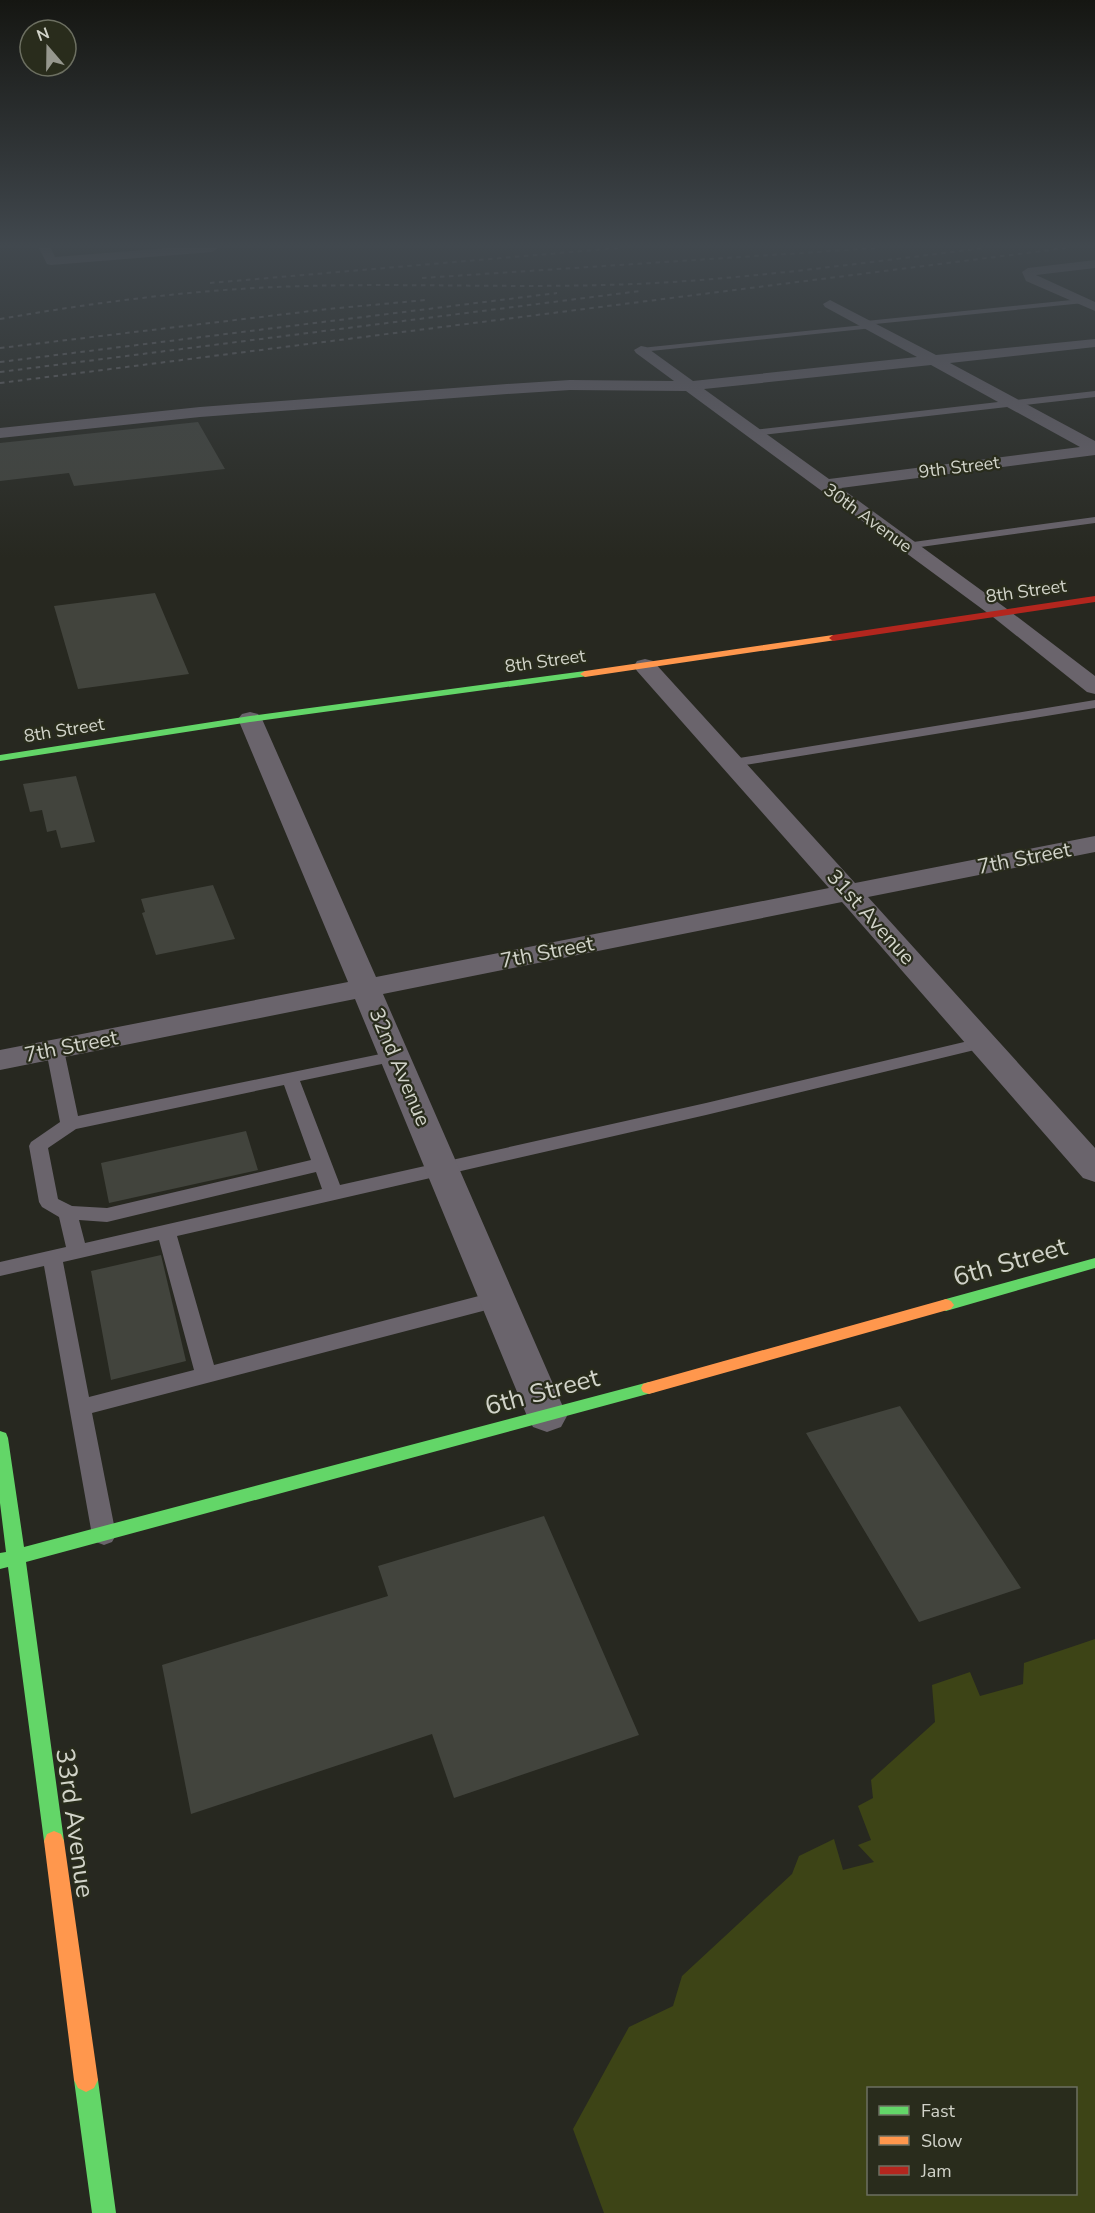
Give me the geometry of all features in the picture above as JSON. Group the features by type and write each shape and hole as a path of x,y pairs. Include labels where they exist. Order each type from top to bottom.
{"main road":[{"name":"8th Street","path":"0,758 250,719 645,666 1095,599"},
{"name":"6th Street","path":"0,1561 547,1416 1095,1263"},
{"name":"33rd Avenue","path":"0,1438 104,2213"}],"street":[{"name":"30th Avenue","path":"642,351 1000,613 1095,687"},
{"path":"918,351 1095,449"},
{"path":"0,433 200,412 507,389 570,385 689,386 1017,351"},
{"name":"9th Street","path":"824,485 1095,449"},
{"name":"31st Avenue","path":"645,666 1095,1170"},
{"name":"32nd Avenue","path":"250,719 547,1416"},
{"name":"7th Street","path":"0,1060 1095,844"}],"lane":[{"path":"754,433 1095,394"},
{"path":"906,546 1095,520"},
{"path":"734,763 1095,704"},
{"path":"0,1269 706,1109 981,1043"},
{"path":"55,1050 70,1124"},
{"path":"322,1164 106,1215 68,1214 49,1202 38,1146 70,1124 395,1056"},
{"path":"290,1078 333,1193"},
{"path":"68,1214 77,1251"},
{"path":"166,1231 206,1374"},
{"path":"52,1257 104,1535"},
{"path":"79,1407 498,1299"}],"green space":[{"path":"1095,1639 1095,2213 604,2213 573,2129 629,2027 673,2006 682,1976 792,1874 799,1856 834,1839 843,1870 874,1862 858,1845 871,1840 858,1806 873,1798 871,1780 935,1722 932,1685 970,1672 980,1696 1023,1684 1024,1663"}],"building":[{"path":"198,422 225,469 74,486 69,473 0,481 0,443"},
{"path":"155,593 189,674 78,689 54,606"},
{"path":"76,776 95,842 61,848 56,830 47,832 42,810 30,812 23,784"},
{"path":"213,885 235,939 156,955 142,913 145,912 141,899"},
{"path":"246,1131 258,1170 109,1203 101,1163"},
{"path":"161,1255 186,1361 111,1380 91,1271"},
{"path":"900,1406 1021,1588 919,1622 806,1433"},
{"path":"544,1516 639,1735 454,1798 432,1734 191,1814 162,1665 388,1596 378,1566"}],"railway":[{"path":"0,362 87,351"},
{"path":"0,372 164,351"},
{"path":"0,383 251,351"}],"traffic: fast":[{"path":"0,758 250,719 585,674"},
{"path":"946,1305 1095,1263"},
{"path":"0,1561 649,1388"},
{"path":"0,1438 54,1841"},
{"path":"86,2080 104,2213"}],"traffic: slow":[{"path":"585,674 833,638"},
{"path":"649,1388 946,1305"},
{"path":"54,1841 86,2080"}],"traffic: jam":[{"path":"833,638 1095,599"}]}
